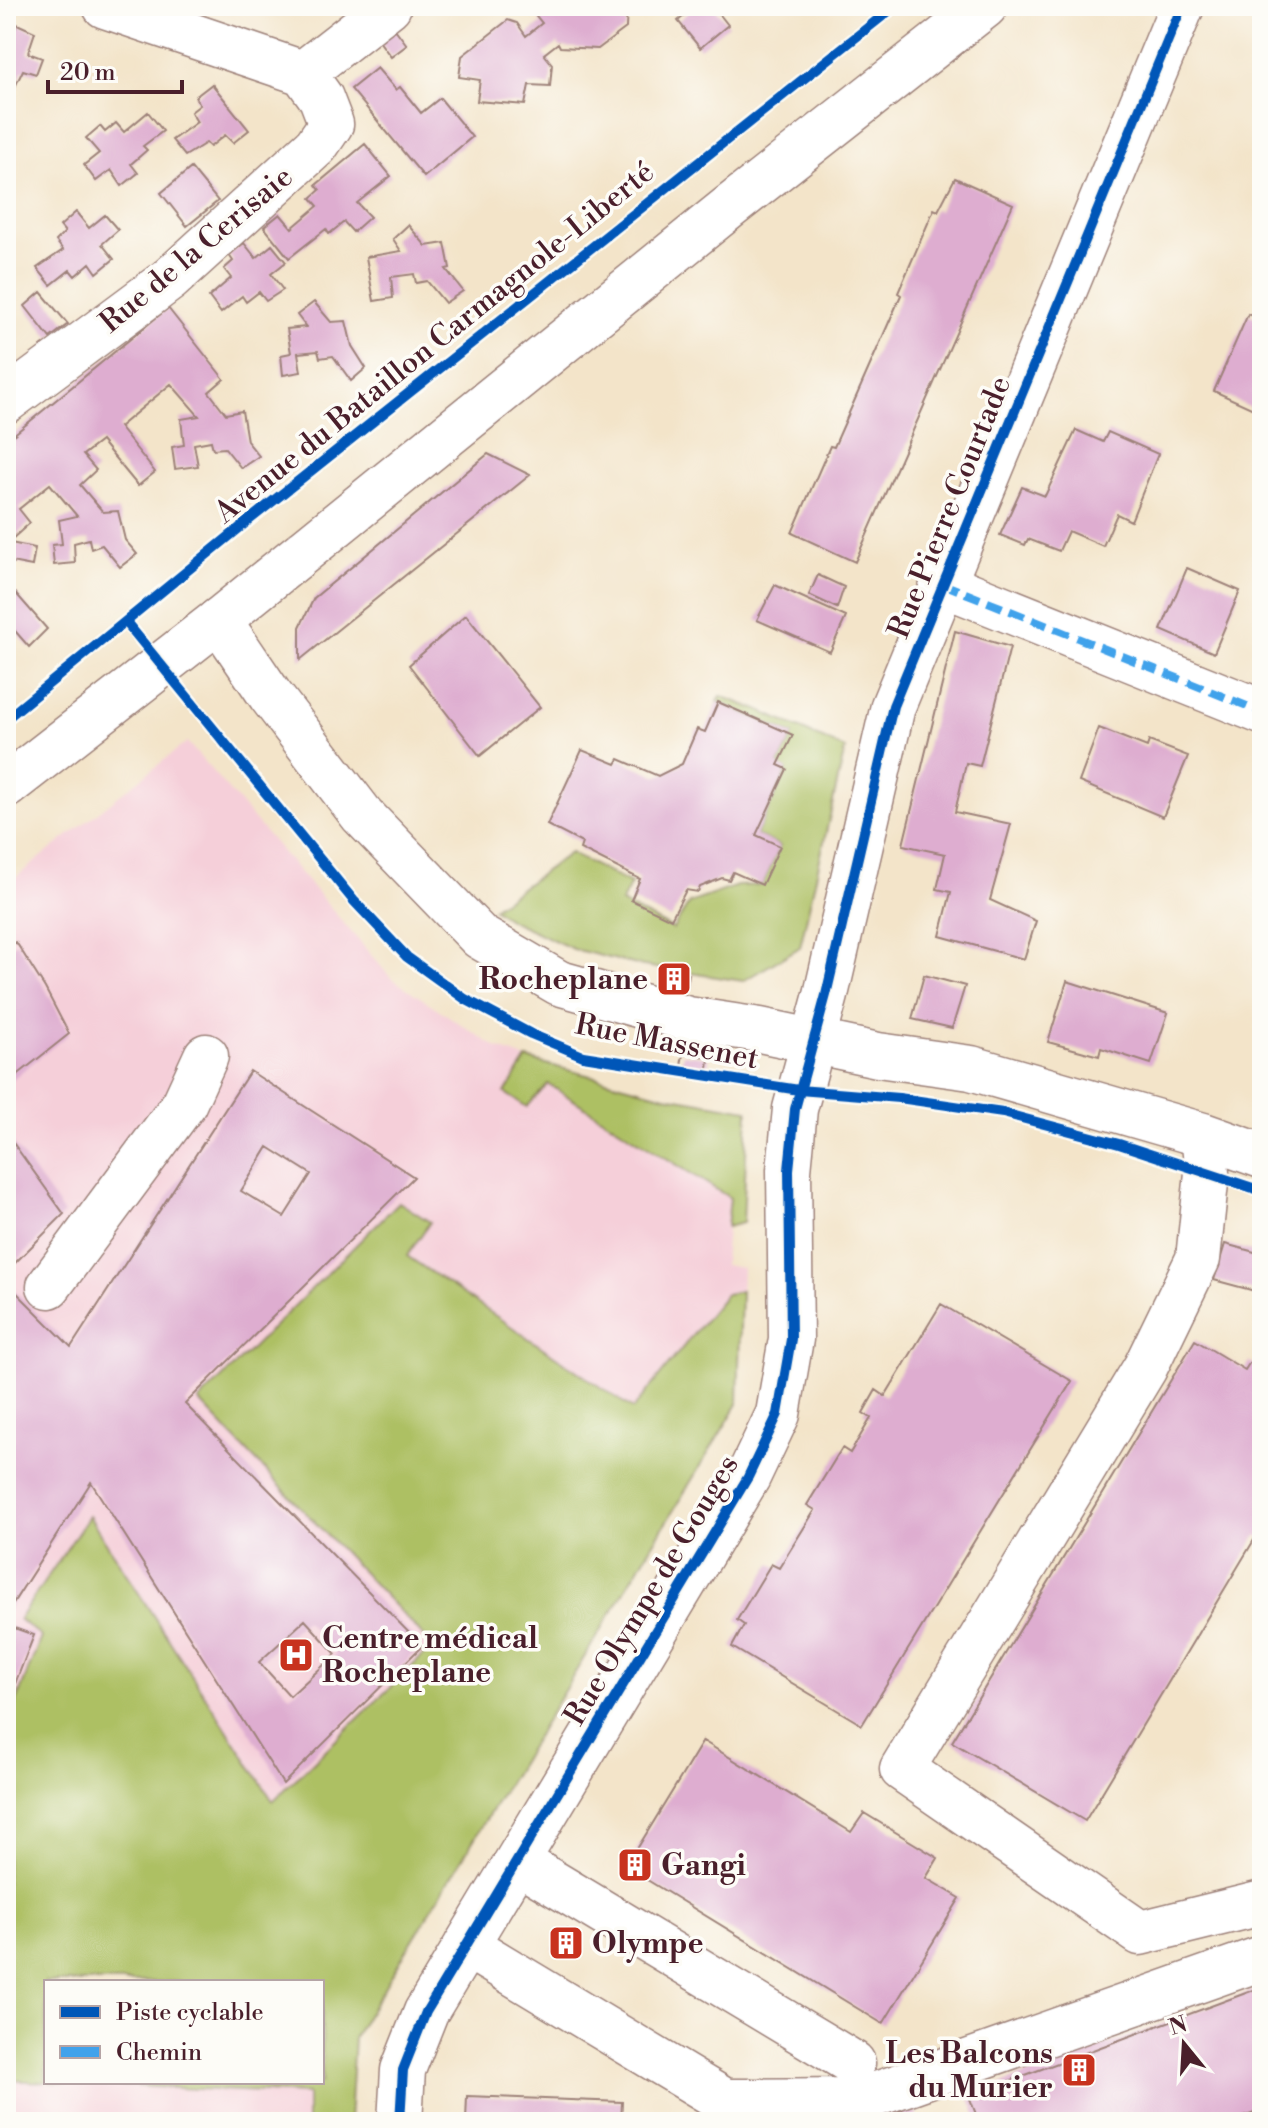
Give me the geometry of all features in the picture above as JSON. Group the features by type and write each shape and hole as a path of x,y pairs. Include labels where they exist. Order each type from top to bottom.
{"street":[{"path":"105,6 303,73 389,6"},
{"path":"6,786 219,620 727,209 985,6"},
{"name":"Rue Pierre Courtade","path":"813,1043 893,706 1182,6"},
{"name":"Rue de la Cerisaie","path":"6,401 170,279 316,146 331,124 321,98 303,73"},
{"path":"943,584 1262,712"},
{"name":"Rue Massenet","path":"219,620 270,695 362,815 480,937 559,983 688,1019 971,1068 1203,1135 1262,1156"},
{"name":"Rue Olympe de Gouges","path":"400,2122 403,2070 426,2012 748,1477 778,1414 791,1339 789,1170 795,1109 813,1043"},
{"path":"49,1286 184,1104 206,1056"},
{"path":"1203,1135 1206,1190 1198,1259 1193,1271 1145,1368 902,1769 1140,1933 1262,1903"},
{"path":"517,1861 853,2063"},
{"path":"466,1945 725,2101 860,2100 1262,1958"}],"shaded area":[{"name":"Centre médical Rocheplane","path":"187,742 391,978 497,1048 666,1096 748,1110 743,1223 727,1227 724,1265 742,1268 738,1404 354,2037 349,2122 6,2122 6,885"}],"green space":[{"path":"721,696 845,749 800,947 743,981 637,965 573,949 510,920 493,908 570,853 631,884 621,903 673,929 689,903 737,886 762,885 780,846 756,835 787,770 778,765 793,735 718,702"},
{"path":"527,1059 666,1096 748,1110 743,1223 727,1227 730,1198 548,1084 527,1107 505,1093"},
{"path":"399,1202 430,1222 407,1256 633,1409 726,1294 741,1291 738,1404 354,2037 349,2122 307,2122 307,2094 92,2084 324,2084 324,1980 44,1980 44,2082 6,2080 6,1729 41,1637 19,1619 89,1516 273,1801 433,1646 199,1401"}],"building":[{"path":"528,6 627,7 626,28 598,49 560,47 558,43 544,54 552,64 550,86 529,85 525,105 477,101 480,80 459,77 462,56 508,20 517,23 526,36 542,23"},
{"path":"696,6 713,6 728,25 700,48 678,21"},
{"path":"17,24 35,32 28,53 42,58 36,74 23,70 14,89 6,86 6,30 14,32"},
{"path":"395,29 407,45 391,57 379,41"},
{"path":"377,68 396,90 400,87 421,113 440,98 472,137 424,177 351,89"},
{"path":"212,84 249,130 233,143 225,135 210,147 206,143 185,156 172,140 197,122 191,112 200,105 195,97"},
{"path":"148,112 163,131 143,146 147,150 131,164 138,173 122,186 111,170 96,181 84,165 99,153 86,138 100,126 105,132 116,123 124,132"},
{"path":"365,144 391,176 357,203 370,217 353,232 344,222 329,234 326,229 289,258 264,227 280,214 292,228 318,206 311,198 320,190 316,185"},
{"path":"191,168 218,201 187,226 161,193"},
{"path":"955,178 1013,204 855,562 792,533 901,295 898,293 934,209 938,211"},
{"path":"76,212 89,228 105,215 118,230 102,244 114,259 97,273 90,263 75,276 70,270 51,285 37,268 63,250 56,241 65,232 60,226"},
{"path":"408,225 426,246 445,243 450,268 446,269 463,291 445,303 427,281 416,283 414,274 391,277 393,298 374,301 366,257 401,251 393,239"},
{"path":"244,243 256,258 272,245 286,262 271,274 283,290 266,301 259,292 246,302 242,296 221,313 209,297 231,278 224,269 233,261 229,255"},
{"path":"41,292 68,324 50,338 25,306"},
{"path":"314,302 331,322 346,321 352,346 366,368 351,381 333,356 320,358 318,351 298,353 301,372 283,375 281,355 291,353 287,329 306,327 297,315"},
{"path":"168,308 224,379 209,392 226,414 242,411 247,441 259,456 241,468 225,448 213,449 211,441 194,444 198,466 175,469 172,447 184,445 181,419 199,416 171,384 119,427 155,472 138,486 101,441 83,455 96,470 80,485 103,512 118,511 125,540 137,554 120,567 102,545 91,549 89,539 74,543 75,563 54,565 52,545 62,544 59,520 77,516 50,484 19,509 30,523 12,539 6,531 6,441"},
{"path":"1248,314 1262,320 1262,413 1214,391"},
{"path":"6,352 17,365 6,374"},
{"path":"1076,430 1103,442 1108,432 1158,454 1131,521 1117,514 1103,546 1068,531 1059,551 1028,539 1025,545 1000,535 1022,487 1045,496"},
{"path":"488,454 530,475 300,660 300,627 314,598"},
{"path":"6,542 35,548 32,566 6,561"},
{"path":"1187,568 1240,591 1214,653 1161,630"},
{"path":"818,575 844,587 837,608 809,595"},
{"path":"6,582 47,629 29,647 9,624 6,625"},
{"path":"775,585 846,617 830,652 757,620"},
{"path":"466,615 540,707 480,756 409,665"},
{"path":"955,631 1010,647 980,766 966,763 955,812 1011,824 990,900 1036,921 1024,959 940,936 951,892 937,889 945,854 903,845"},
{"path":"718,702 793,735 778,765 787,769 756,835 780,846 762,885 733,872 729,880 722,878 700,887 698,892 686,890 671,919 631,900 640,879 580,849 582,843 547,825 582,750 616,764 619,759 658,776 682,764 697,729 705,732"},
{"path":"1099,728 1147,747 1149,741 1188,756 1163,817 1079,782"},
{"path":"16,942 69,1034 6,1084 6,950"},
{"name":"Rocheplane","path":"661,970 689,974 687,988 659,985"},
{"path":"924,975 965,986 952,1028 912,1019"},
{"path":"1067,981 1168,1013 1151,1064 1101,1048 1099,1056 1048,1042"},
{"name":"Rocheplane","path":"683,1054 709,1057 708,1070 681,1066"},
{"path":"250,1071 414,1177 185,1404 422,1646 283,1784 91,1482 6,1614 6,1282 71,1347","holes":["268,1147 311,1174 284,1217 241,1191","305,1620 336,1654 290,1696 259,1662"]},
{"path":"6,1133 64,1214 6,1272"},
{"path":"1225,1244 1262,1254 1262,1293 1214,1280"},
{"path":"941,1304 1072,1381 862,1725 732,1647 744,1625 737,1620 771,1564 779,1568 815,1510 807,1505 842,1448 850,1453 871,1418 863,1413 876,1390 885,1396"},
{"path":"1195,1340 1245,1370 1250,1362 1262,1369 1262,1538 1257,1535 1085,1821 952,1742"},
{"path":"6,1625 34,1635 6,1707"},
{"path":"703,1741 851,1832 864,1813 938,1858 926,1878 960,1898 883,2024 626,1867"},
{"name":"Olympe","path":"566,1929 578,1937 566,1957 553,1949"},
{"path":"1262,1987 1262,2110 1231,2122 979,2122 969,2096"},
{"path":"467,2096 622,2102 621,2122 466,2122"},
{"path":"758,2106 917,2112 916,2122 757,2122"}],"marked path":[{"path":"943,584 1262,712"}],"cycle path":[{"name":"Avenue du Bataillon Carmagnole-Liberté","path":"6,719 248,521 895,6"},
{"path":"400,2122 403,2070 426,2012 748,1477 778,1414 791,1339 789,1170 795,1109 826,995 893,706 1182,6"},
{"path":"126,622 354,901 407,957 465,999 531,1034 583,1056 799,1090 899,1098 1003,1113 1119,1144 1262,1191"}],"place":[{"name":"Rocheplane","path":"674,979"},
{"name":"Centre médical Rocheplane","path":"296,1655"},
{"name":"Gangi","path":"635,1865"},
{"name":"Olympe","path":"566,1943"},
{"name":"Les Balcons du Murier","path":"1079,2070"}]}
